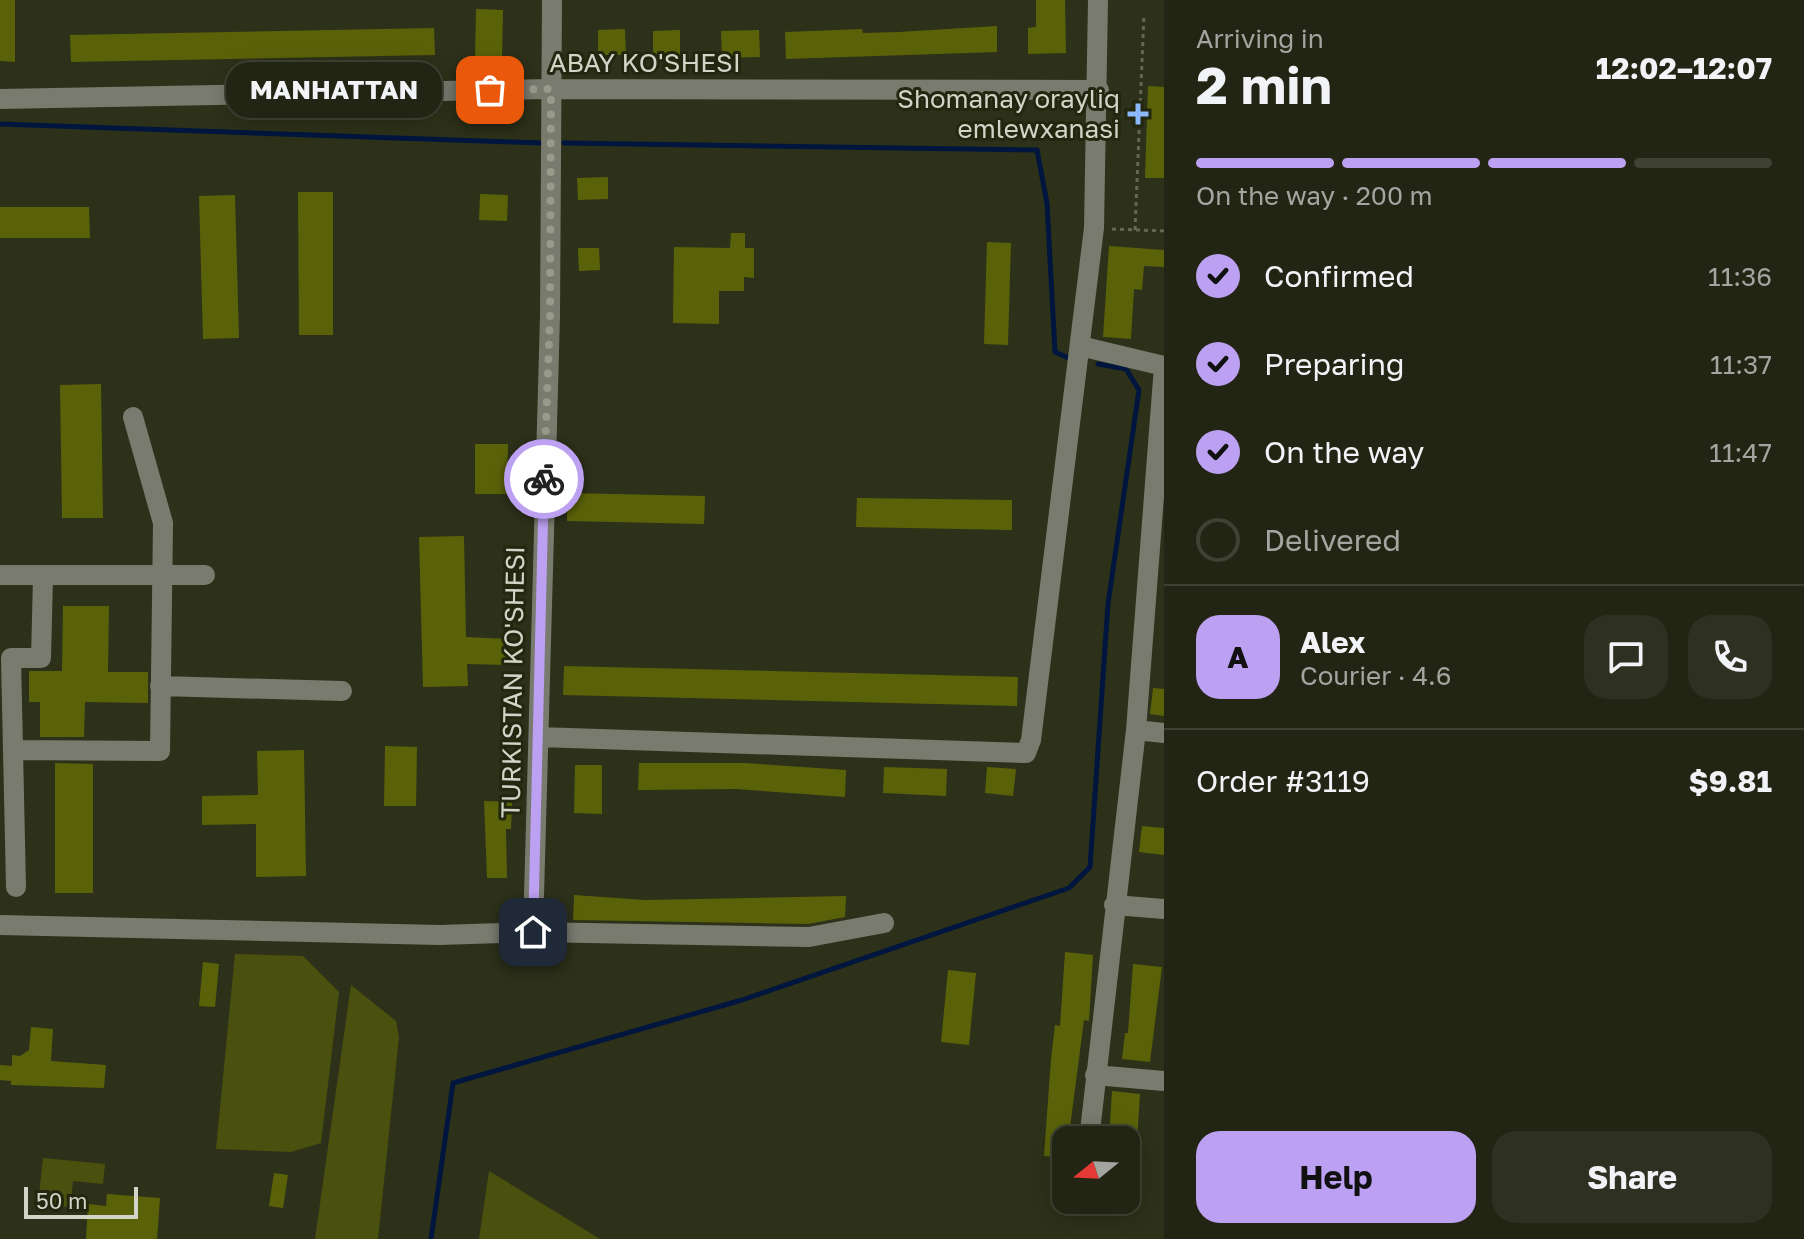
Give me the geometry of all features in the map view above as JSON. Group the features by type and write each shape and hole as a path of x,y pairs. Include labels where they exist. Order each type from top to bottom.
{"street":[{"name":"TURKISTAN KO'SHESI","path":"533,932 550,316 552,0"},
{"path":"539,737 1026,753 1031,740 1094,228 1099,90 1098,0"},
{"name":"ABAY KO'SHESI","path":"0,99 551,89 1099,90"},
{"path":"1080,346 1164,366 1156,552 1090,1126"},
{"path":"13,750 160,751 163,523 133,417"},
{"path":"0,575 205,575"},
{"path":"16,887 13,750 6,658 41,658 43,577"},
{"path":"160,686 342,691"},
{"path":"1136,730 1164,733"},
{"path":"1114,905 1164,909"},
{"path":"0,925 439,935 533,932 809,937 884,923"},
{"path":"1095,1075 1164,1081"}],"path":[{"path":"1135,230 1144,14"},
{"path":"1094,228 1164,231"}],"green space":[{"path":"235,954 303,956 339,992 321,1143 291,1152 216,1149"},
{"path":"351,985 396,1021 399,1037 378,1239 315,1239"},
{"path":"43,1158 105,1164 103,1184 73,1181 70,1207 38,1204"},
{"path":"489,1171 600,1239 479,1239"}],"building":[{"path":"0,0 15,0 15,62 0,61"},
{"path":"1036,0 1065,0 1066,53 1028,54 1028,28 1036,27"},
{"path":"476,9 503,10 502,59 475,58"},
{"path":"997,26 997,52 786,59 785,32 862,29 863,33 899,32"},
{"path":"434,28 435,55 71,62 70,35"},
{"path":"625,29 626,55 598,55 598,30"},
{"path":"680,30 680,55 653,56 653,31"},
{"path":"759,30 760,57 722,58 721,31"},
{"path":"1148,86 1164,87 1164,178 1145,178"},
{"path":"608,177 608,199 578,200 577,178"},
{"path":"298,192 333,192 333,335 299,335"},
{"path":"480,194 508,195 507,221 479,220"},
{"path":"235,195 239,338 203,339 199,196"},
{"path":"0,207 89,207 90,238 0,238"},
{"path":"731,233 745,233 745,248 754,248 754,278 744,277 744,291 719,291 719,324 673,323 674,247 730,248"},
{"path":"987,242 1011,243 1008,345 984,344"},
{"path":"1109,246 1164,250 1164,267 1144,266 1142,290 1134,289 1131,339 1103,337"},
{"path":"578,248 599,248 600,270 579,271"},
{"path":"101,384 103,518 62,518 60,385"},
{"path":"475,444 508,444 507,494 475,494"},
{"path":"567,493 705,496 704,524 567,521"},
{"path":"857,498 1012,500 1012,530 856,527"},
{"path":"464,536 466,637 509,639 508,665 467,664 468,686 423,687 419,537"},
{"path":"63,606 109,606 108,672 148,672 148,703 85,702 84,737 40,737 40,702 29,702 29,671 62,671"},
{"path":"564,666 1018,677 1017,706 563,695"},
{"path":"1153,688 1164,689 1164,716 1150,714"},
{"path":"385,746 417,747 416,806 384,806"},
{"path":"304,750 306,876 256,877 256,824 202,825 202,796 258,795 257,751"},
{"path":"55,763 93,764 93,893 55,893"},
{"path":"639,763 744,763 846,770 845,797 736,789 638,790"},
{"path":"575,765 602,765 602,814 574,813"},
{"path":"884,767 947,769 946,796 883,793"},
{"path":"987,767 1016,769 1013,796 985,793"},
{"path":"484,801 512,802 511,829 506,829 507,878 487,878"},
{"path":"1142,826 1164,828 1164,855 1139,852"},
{"path":"574,895 645,900 846,896 845,917 808,924 573,920"},
{"path":"1065,952 1093,955 1089,1021 1084,1020 1070,1126 1052,1126 1052,1157 1044,1156 1055,1025 1060,1026"},
{"path":"203,962 219,964 215,1007 199,1006"},
{"path":"1133,964 1162,967 1150,1062 1122,1059 1125,1033 1128,1033"},
{"path":"948,970 976,973 969,1045 941,1042"},
{"path":"31,1027 53,1029 51,1061 106,1065 104,1088 11,1085 11,1081 0,1080 0,1065 12,1066 12,1055 20,1056 29,1050"},
{"path":"1112,1091 1140,1094 1138,1126 1110,1126"},
{"path":"274,1173 288,1175 283,1208 269,1206"},
{"path":"107,1194 160,1198 157,1239 86,1239 88,1204 106,1206"}],"waterway":[{"path":"0,124 541,143"},
{"path":"564,143 1037,150 1047,203 1055,352 1073,360"},
{"path":"431,1239 453,1083 742,1000 1069,888 1090,867 1108,604 1139,390 1126,369 1098,364"}],"way so far":[{"path":"490,90 551,89 550,316 544,479"}],"place":[{"name":"MANHATTAN","path":"490,90"},
{"name":"Shomanay orayliq emlewxanasi","path":"1138,114"}],"route":[{"path":"533,932 544,479"}]}
